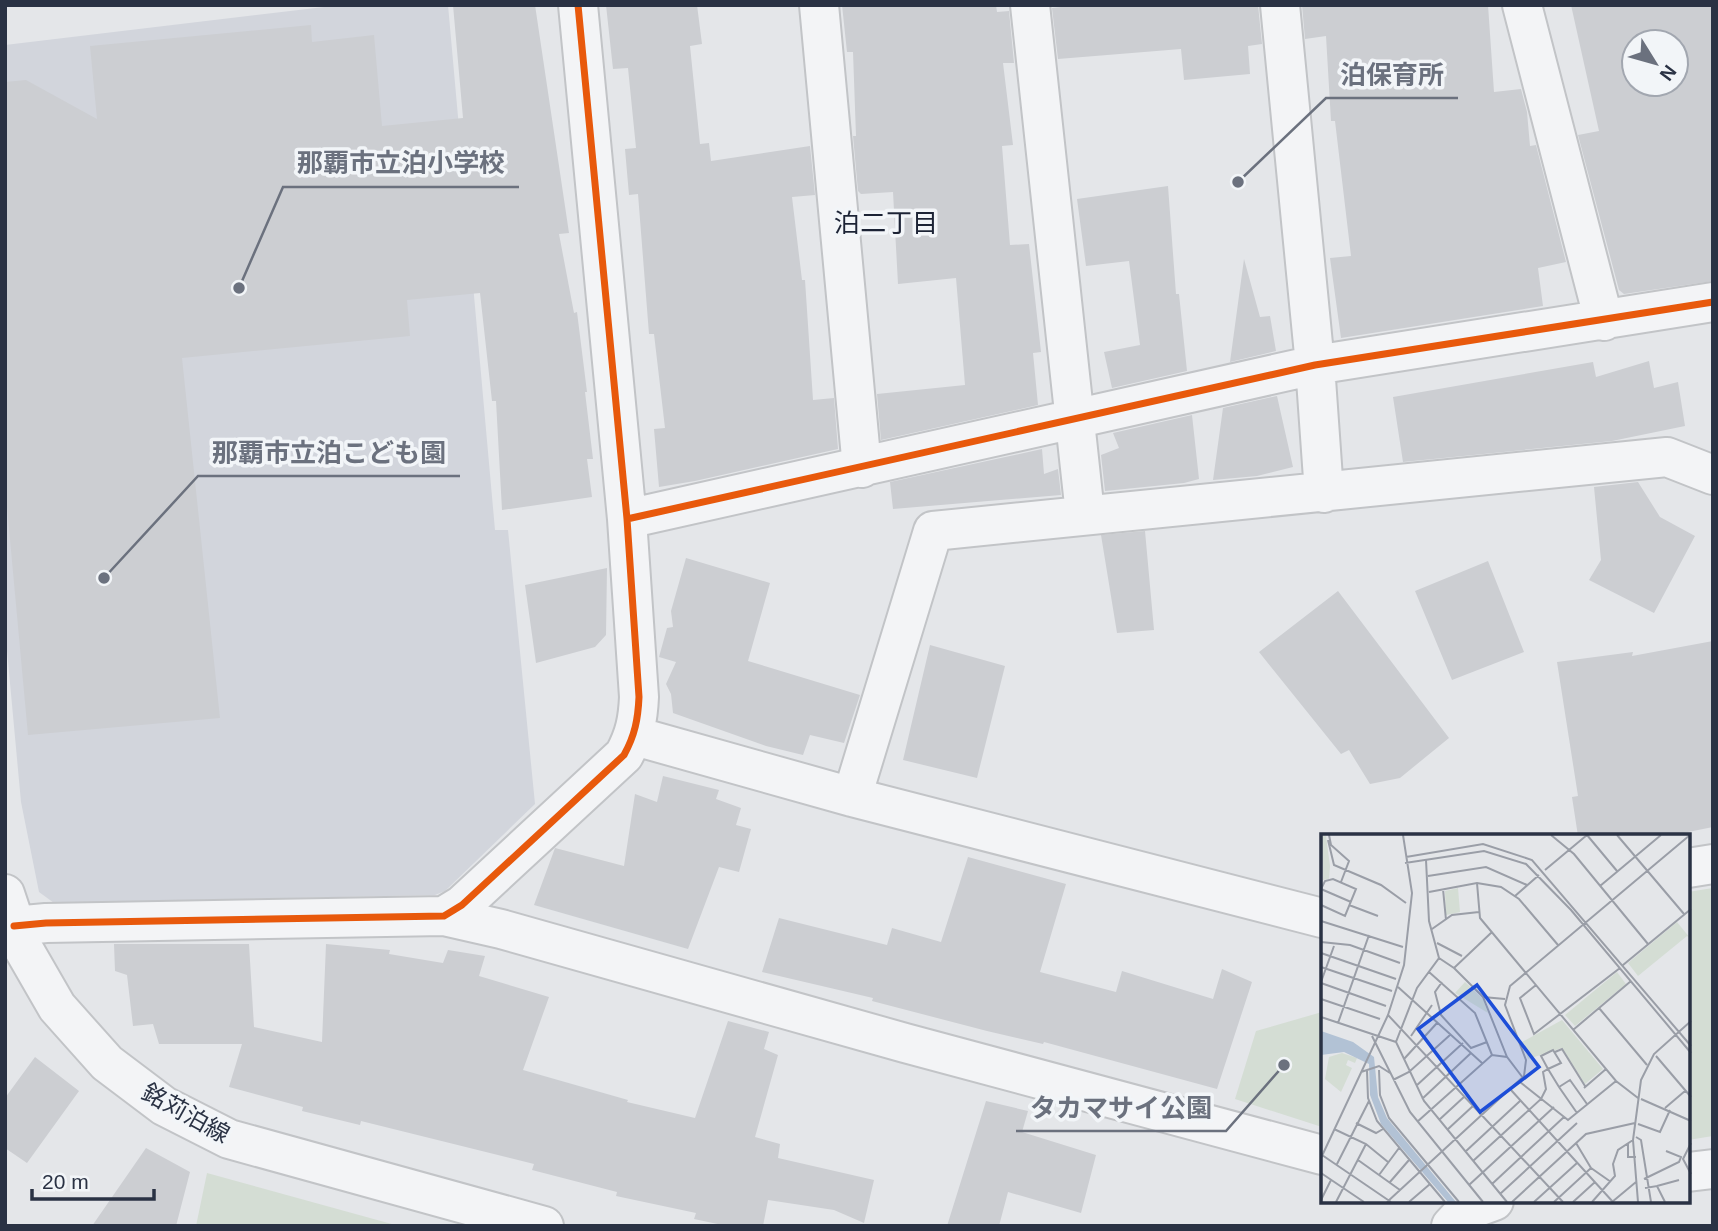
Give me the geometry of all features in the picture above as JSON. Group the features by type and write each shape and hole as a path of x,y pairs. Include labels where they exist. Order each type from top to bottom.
{"street":[{"path":"444,916 471,897 624,755 635,736 639,697 627,519 578,5"},
{"path":"818,5 862,468"},
{"path":"1030,5 1085,514"},
{"path":"1280,5 1315,365 1324,493"},
{"path":"1521,5 1604,321"},
{"path":"627,519 1315,365 1713,302"},
{"path":"852,797 933,531 1667,457 1713,475"},
{"path":"635,736 852,797 1321,918"},
{"path":"1690,868 1713,864"},
{"path":"10,910 46,923 444,916 501,929 905,1043 1321,1155"},
{"name":"銘苅泊線","path":"10,910 23,948 57,1007 107,1063 164,1106 229,1139 544,1226"},
{"path":"1690,1172 1713,1169"},
{"path":"1451,1226 1464,1212 1485,1203"}],"shaded area":[{"path":"341,5 448,5 495,530 508,530 535,804 445,891 435,895 54,903 39,892 21,802 5,629 5,45"},
{"path":"1713,888 1713,1136 1690,1140 1690,892"},
{"path":"1321,1012 1321,1127 1235,1099 1256,1031"},
{"path":"207,1173 399,1226 196,1226"}],"building":[{"path":"453,5 535,5 569,233 559,234 574,313 577,312 593,459 587,459 592,497 502,510 496,401 492,401 480,293 407,300 410,336 182,358 220,718 28,735 5,485 5,82 26,80 97,119 90,46 311,25 312,42 374,35 382,126 463,118"},
{"path":"606,5 697,5 702,44 690,46 700,144 709,143 711,161 810,146 815,195 792,197 802,280 805,280 813,400 834,398 838,449 659,487 654,429 665,428 654,334 649,334 638,194 629,195 625,149 636,148 628,68 613,69"},
{"path":"842,5 996,5 997,12 1009,11 1014,63 1003,63 1013,145 1002,146 1010,245 1029,244 1041,352 1033,353 1038,405 881,440 877,394 965,385 956,278 898,284 893,192 861,194 858,191 853,136 856,136 853,52 847,52"},
{"path":"1078,5 1258,5 1262,44 1248,46 1250,74 1184,80 1181,49 1058,59 1052,8"},
{"path":"1302,5 1488,5 1494,92 1521,89 1527,112 1530,146 1536,145 1566,262 1538,268 1543,306 1341,338 1330,258 1351,256 1335,121 1331,121 1326,36 1305,39"},
{"path":"1571,5 1713,5 1713,281 1624,294 1619,290 1578,135 1599,131"},
{"path":"1168,186 1176,294 1179,294 1187,371 1112,388 1104,352 1140,345 1129,261 1086,266 1077,199"},
{"path":"1244,259 1260,317 1270,316 1276,351 1230,362"},
{"path":"1649,361 1654,388 1678,382 1685,426 1612,441 1403,462 1393,397 1593,362 1596,377"},
{"path":"1277,396 1293,467 1257,476 1213,480 1223,408"},
{"path":"1192,415 1199,479 1105,491 1101,455 1119,448 1113,433"},
{"path":"1042,449 1044,474 1058,469 1061,495 893,509 890,482"},
{"path":"1638,482 1660,517 1695,536 1654,613 1589,580 1601,560 1594,487"},
{"path":"1145,531 1154,630 1117,633 1101,535"},
{"path":"686,558 770,583 748,661 860,695 844,743 810,735 803,755 766,746 673,713 671,694 666,684 676,662 659,657 667,628 673,627 671,611"},
{"path":"1488,561 1524,652 1452,680 1415,591"},
{"path":"607,568 606,635 595,647 536,663 525,585"},
{"path":"1338,591 1449,738 1400,778 1370,784 1349,750 1341,754 1259,652"},
{"path":"1713,641 1713,827 1678,834 1578,834 1572,797 1578,796 1557,662 1633,652 1632,656"},
{"path":"930,645 1005,666 977,778 903,760"},
{"path":"663,776 719,790 716,799 741,808 736,825 751,829 739,872 719,867 688,949 534,905 555,848 624,866 635,794 657,802"},
{"path":"968,857 1066,884 1040,972 1116,992 1122,971 1213,999 1222,969 1252,982 1217,1089 1044,1042 1043,1044 987,1031 872,1001 873,998 762,972 779,918 887,945 892,928 941,942"},
{"path":"114,944 249,944 254,1027 322,1042 326,944 390,950 389,954 443,963 448,950 485,956 479,976 549,997 523,1070 628,1100 627,1102 695,1118 728,1021 769,1032 764,1049 778,1055 755,1137 780,1144 778,1158 874,1180 864,1223 834,1210 768,1200 763,1226 727,1226 694,1219 696,1213 616,1196 617,1192 532,1170 534,1164 361,1121 360,1125 302,1111 303,1107 229,1087 242,1044 159,1044 153,1024 133,1026 127,975 115,971"},
{"path":"35,1057 79,1091 27,1163 5,1148 5,1098"},
{"path":"986,1101 1028,1111 1022,1132 1096,1155 1081,1213 1008,1192 999,1226 947,1226"},
{"path":"146,1148 190,1172 176,1226 92,1226"}],"cycle path":[{"path":"14,926 46,923 444,916 462,905 624,755 635,727 639,697 627,519 578,5"},
{"path":"627,519 1315,365 1713,302"}],"place":[{"name":"泊保育所","path":"1238,182"},
{"name":"那覇市立泊小学校","path":"239,288"},
{"name":"那覇市立泊こども園","path":"104,578"},
{"name":"タカマサイ公園","path":"1284,1065"}],"district":[{"name":"泊二丁目","path":"886,223"}]}
